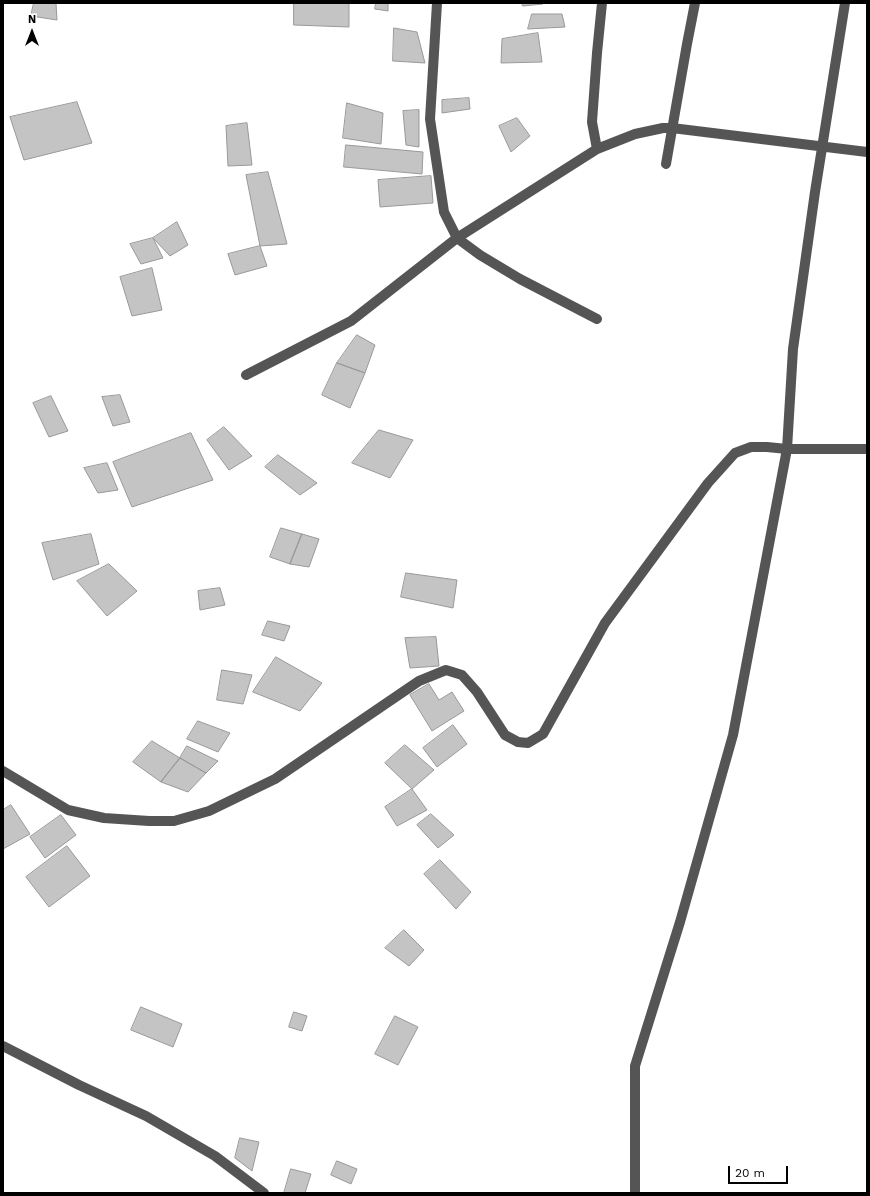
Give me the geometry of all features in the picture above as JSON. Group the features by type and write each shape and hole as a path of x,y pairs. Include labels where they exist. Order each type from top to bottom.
{"street":[{"path":"437,3 430,118 444,212 457,238 480,255 520,279 597,319"},
{"path":"596,149 592,122 596,53 602,3"},
{"path":"666,164 695,3"},
{"path":"635,1193 635,1066 680,922 733,735 787,449 793,349 815,192 845,3"},
{"path":"246,375 351,321 457,238 596,149 635,134 663,128 672,128 867,152"},
{"path":"3,770 68,810 104,818 174,821 209,811 274,779 420,681 446,670 462,675 476,692 505,735 518,742 528,743 543,734 605,623 708,483 735,454 751,447 787,449 867,448"},
{"path":"3,1046 79,1085 146,1116 214,1156 264,1193"}],"building":[{"path":"34,3 56,3 57,20 31,16"},
{"path":"294,3 349,3 349,27 294,25"},
{"path":"376,3 388,3 388,11 375,9"},
{"path":"522,3 542,3 543,4 523,6"},
{"path":"532,14 562,14 565,27 528,29"},
{"path":"394,28 417,32 425,63 393,61"},
{"path":"538,33 542,62 501,63 502,39"},
{"path":"469,98 470,109 442,113 442,100"},
{"path":"77,102 92,143 24,160 10,117"},
{"path":"347,103 383,113 381,144 343,138"},
{"path":"419,110 419,147 406,145 403,111"},
{"path":"517,118 530,136 511,152 499,126"},
{"path":"247,123 252,165 228,166 226,126"},
{"path":"346,145 423,152 422,174 344,167"},
{"path":"268,172 287,244 260,246 246,175"},
{"path":"431,176 433,203 380,207 378,180"},
{"path":"177,222 188,245 170,256 153,238"},
{"path":"153,238 163,258 141,264 130,244"},
{"path":"260,246 267,266 235,275 228,254"},
{"path":"152,268 162,310 132,316 120,277"},
{"path":"357,335 375,345 365,373 337,363"},
{"path":"337,363 365,373 350,408 322,395"},
{"path":"120,395 130,422 113,426 102,397"},
{"path":"51,396 68,431 49,437 33,403"},
{"path":"224,427 252,456 229,470 207,440"},
{"path":"379,430 413,440 390,478 352,463"},
{"path":"191,433 213,480 132,507 113,462"},
{"path":"278,455 317,483 300,495 265,467"},
{"path":"107,463 118,490 98,493 84,468"},
{"path":"281,528 302,534 290,564 270,557"},
{"path":"91,534 99,564 53,580 42,543"},
{"path":"302,534 319,539 309,567 290,564"},
{"path":"109,564 137,591 107,616 77,581"},
{"path":"406,573 457,580 453,608 401,597"},
{"path":"220,588 225,605 200,610 198,591"},
{"path":"268,621 290,626 284,641 262,635"},
{"path":"436,637 439,666 410,668 405,638"},
{"path":"276,657 322,683 300,711 253,692"},
{"path":"222,670 252,675 243,704 217,700"},
{"path":"429,684 439,700 452,692 464,711 432,731 410,695"},
{"path":"198,721 230,733 218,752 187,739"},
{"path":"453,725 467,744 437,767 423,748"},
{"path":"152,741 180,758 161,782 133,762"},
{"path":"405,745 434,770 412,789 385,763"},
{"path":"187,746 218,761 206,773 180,758"},
{"path":"180,758 206,773 188,792 161,782"},
{"path":"412,789 427,810 397,826 385,807"},
{"path":"11,805 30,834 3,849 3,810"},
{"path":"431,814 454,835 438,848 417,825"},
{"path":"61,815 76,835 45,858 30,837"},
{"path":"67,846 90,876 49,907 26,877"},
{"path":"440,860 471,892 456,909 424,874"},
{"path":"404,930 424,950 409,966 385,948"},
{"path":"141,1007 182,1024 173,1047 131,1030"},
{"path":"294,1012 307,1016 302,1031 289,1027"},
{"path":"395,1016 418,1027 398,1065 375,1054"},
{"path":"240,1138 259,1142 252,1171 235,1158"},
{"path":"337,1161 357,1169 351,1184 331,1175"},
{"path":"291,1169 311,1174 305,1193 284,1193"}]}
